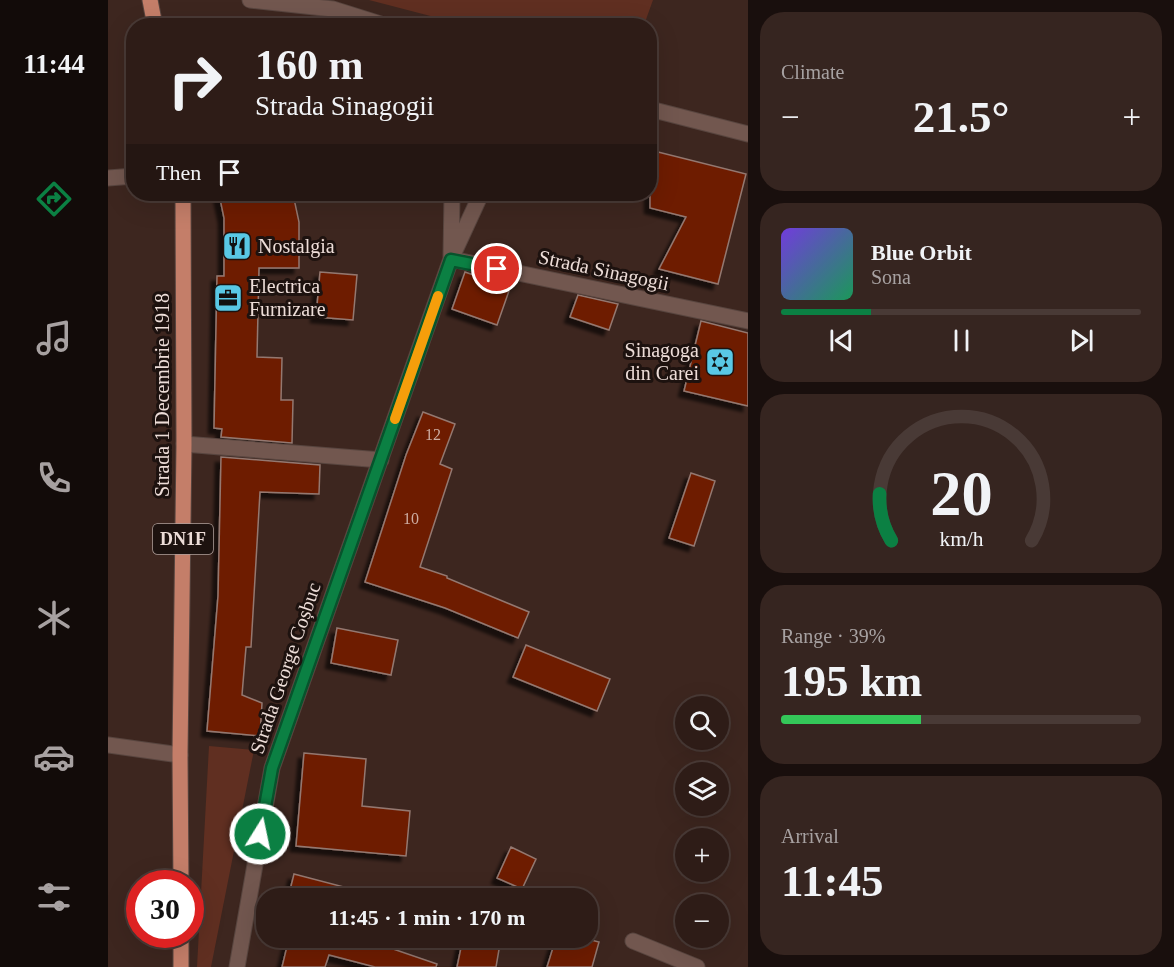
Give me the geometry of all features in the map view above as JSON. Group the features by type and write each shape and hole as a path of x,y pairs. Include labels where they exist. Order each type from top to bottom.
{"main road":[{"path":"150,0 153,18"},
{"name":"Strada 1 Decembrie 1918","path":"181,870 183,201"},
{"path":"181,948 181,967"}],"street":[{"path":"250,0 333,9 362,18"},
{"path":"657,111 748,134"},
{"path":"108,178 126,177"},
{"name":"Strada George Coșbuc","path":"451,260 452,201"},
{"name":"Strada George Coșbuc","path":"237,967 272,768 451,260 478,201"},
{"name":"Strada Sinagogii","path":"451,260 748,321"},
{"path":"184,444 381,460"},
{"path":"108,745 180,754"},
{"path":"633,941 697,967"}],"shaded area":[{"path":"369,0 653,0 647,18 438,18"},
{"path":"209,746 254,750 211,967 197,967 198,948 204,948 202,870"}],"building":[{"path":"657,152 746,174 718,284 659,269 686,217 650,208 650,201 657,201"},
{"path":"220,201 294,201 299,222 299,268 259,268 257,357 282,358 281,400 293,400 292,443 221,437 222,429 214,428 217,276 224,276 224,218"},
{"path":"320,272 357,275 353,320 316,317"},
{"path":"465,272 510,288 497,325 452,309"},
{"path":"578,295 618,304 609,330 570,317"},
{"name":"Sinagoga din Carei","path":"701,321 748,333 748,406 684,391"},
{"path":"423,412 455,424 440,464 452,469 420,567 447,576 447,578 529,612 518,638 445,608 365,582 406,455"},
{"path":"221,457 320,465 319,494 260,492 251,647 246,647 242,695 262,703 260,736 207,731 218,596"},
{"path":"691,473 715,481 694,546 669,538"},
{"path":"337,628 398,640 391,675 331,663"},
{"path":"526,645 610,679 597,711 513,677"},
{"path":"304,753 366,759 362,806 410,811 406,856 296,846"},
{"path":"511,847 536,859 522,888 497,878"},
{"path":"294,874 348,888 290,888"},
{"path":"287,948 390,948 437,964 436,967 375,967 329,955 325,967 282,967"},
{"path":"461,948 499,948 496,967 457,967"},
{"path":"553,948 597,948 592,967 547,967"}],"slow traffic":[{"path":"395,419 438,296"}],"place":[{"name":"Nostalgia","path":"237,246"},
{"name":"Electrica Furnizare","path":"228,298"},
{"name":"Sinagoga din Carei","path":"720,362"}],"route":[{"path":"260,834 272,768 451,260 497,269"}]}
